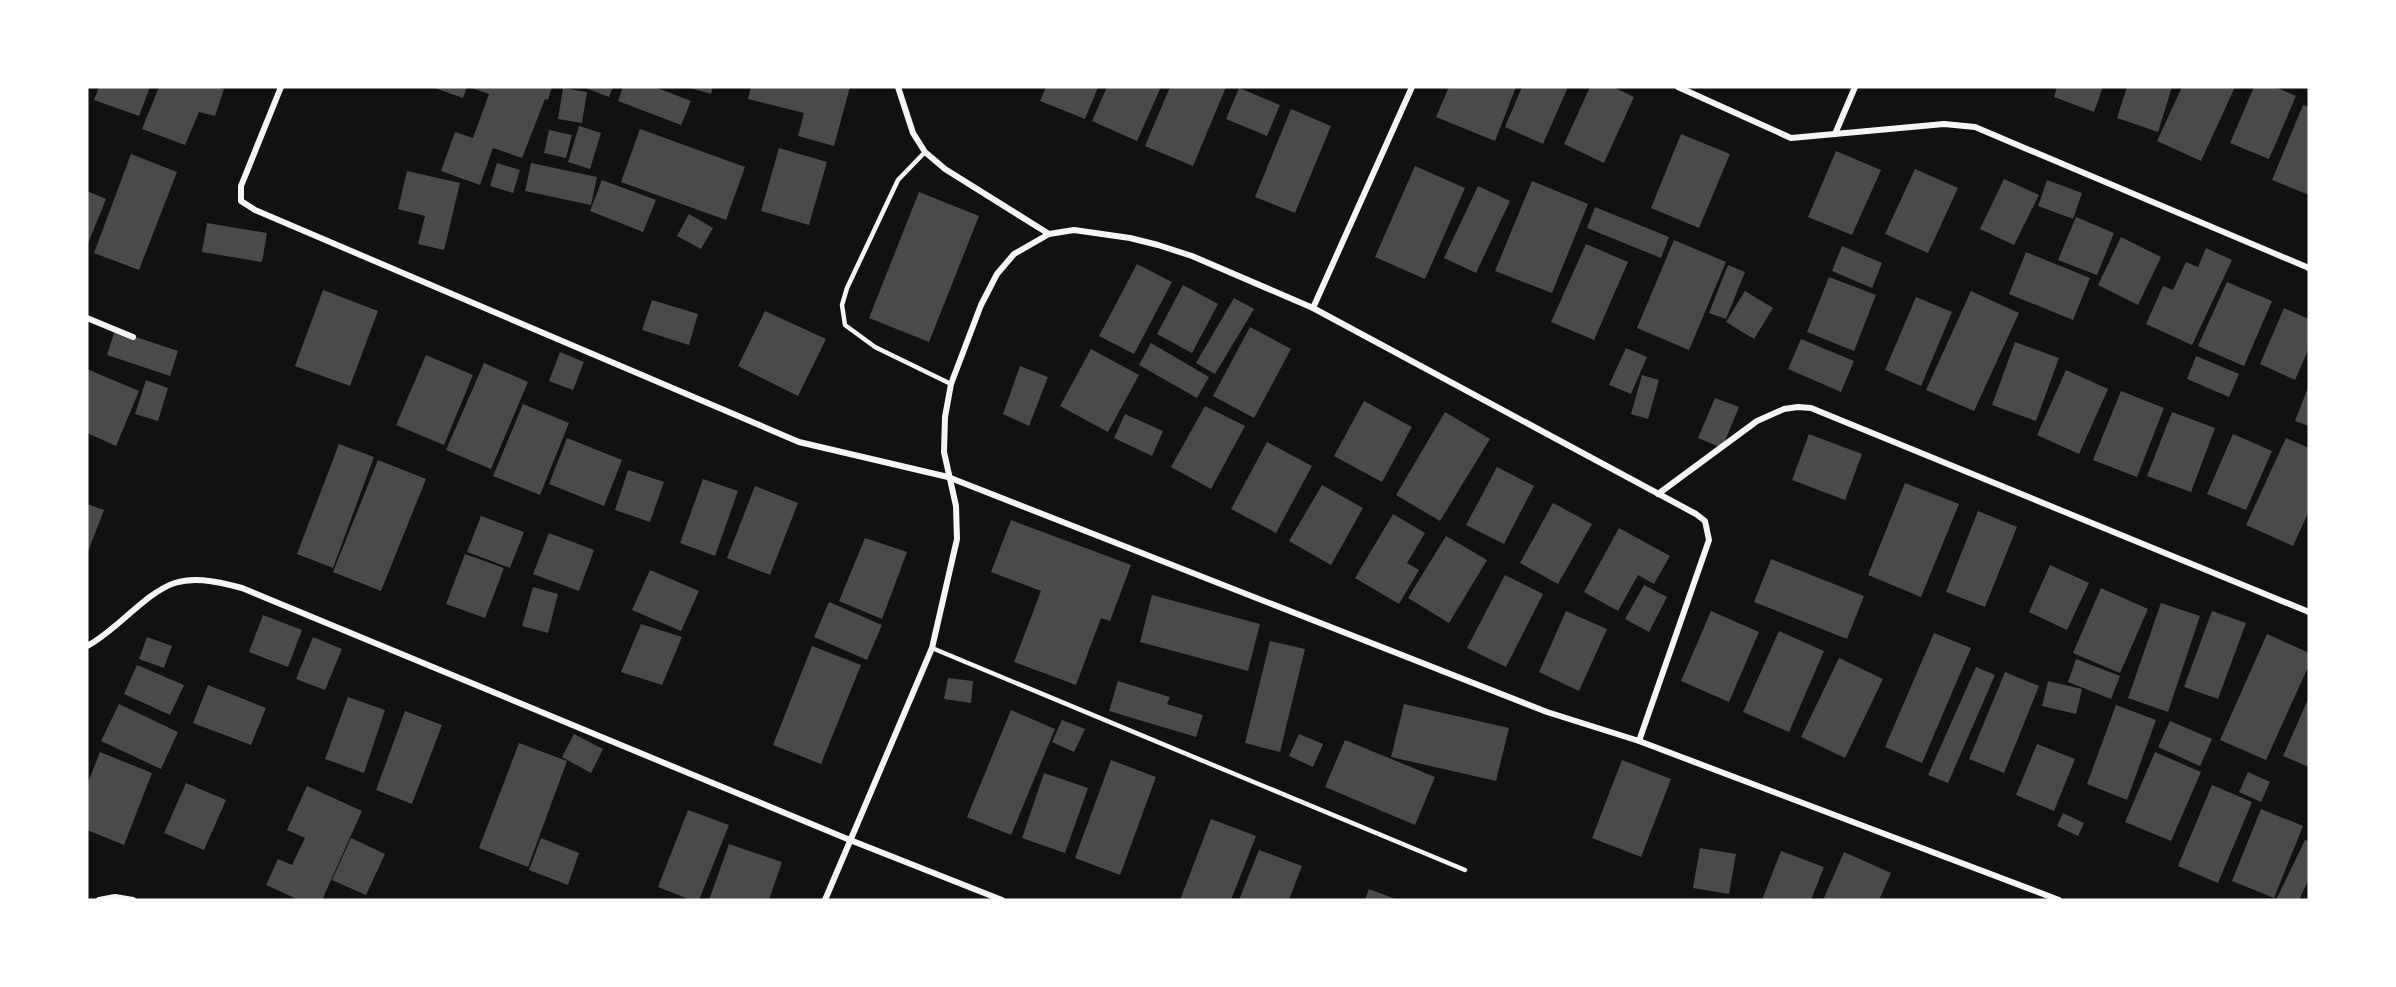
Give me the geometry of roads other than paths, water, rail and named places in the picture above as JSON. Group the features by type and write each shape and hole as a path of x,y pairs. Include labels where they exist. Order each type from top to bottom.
{"street":[{"path":"281,87 241,186 242,201 247,206 799,442 948,477 1547,712 1640,741 2059,900"},
{"path":"898,87 913,133 925,152 945,169 1049,234"},
{"path":"1313,308 1412,87"},
{"path":"1678,87 1791,138 1944,124 1975,127 2309,268"},
{"path":"1834,134 1854,87"},
{"path":"825,900 932,648 957,539 956,506 944,452 945,417 951,384 981,306 997,274 1014,254 1049,234 1074,231 1130,238 1158,245 1192,256 1313,308 1696,514 1704,521 1709,540 1640,741"},
{"path":"87,318 133,337"},
{"path":"1658,494 1757,421 1784,409 1812,408 2309,612"},
{"path":"87,646 110,630 151,594 167,586 191,579 219,581 242,588 850,840 1002,900"},
{"path":"99,900 114,897 132,900"}],"lane":[{"path":"925,152 898,180 847,288 843,305 845,325 875,347 951,384"},
{"path":"932,648 1465,870"}]}
